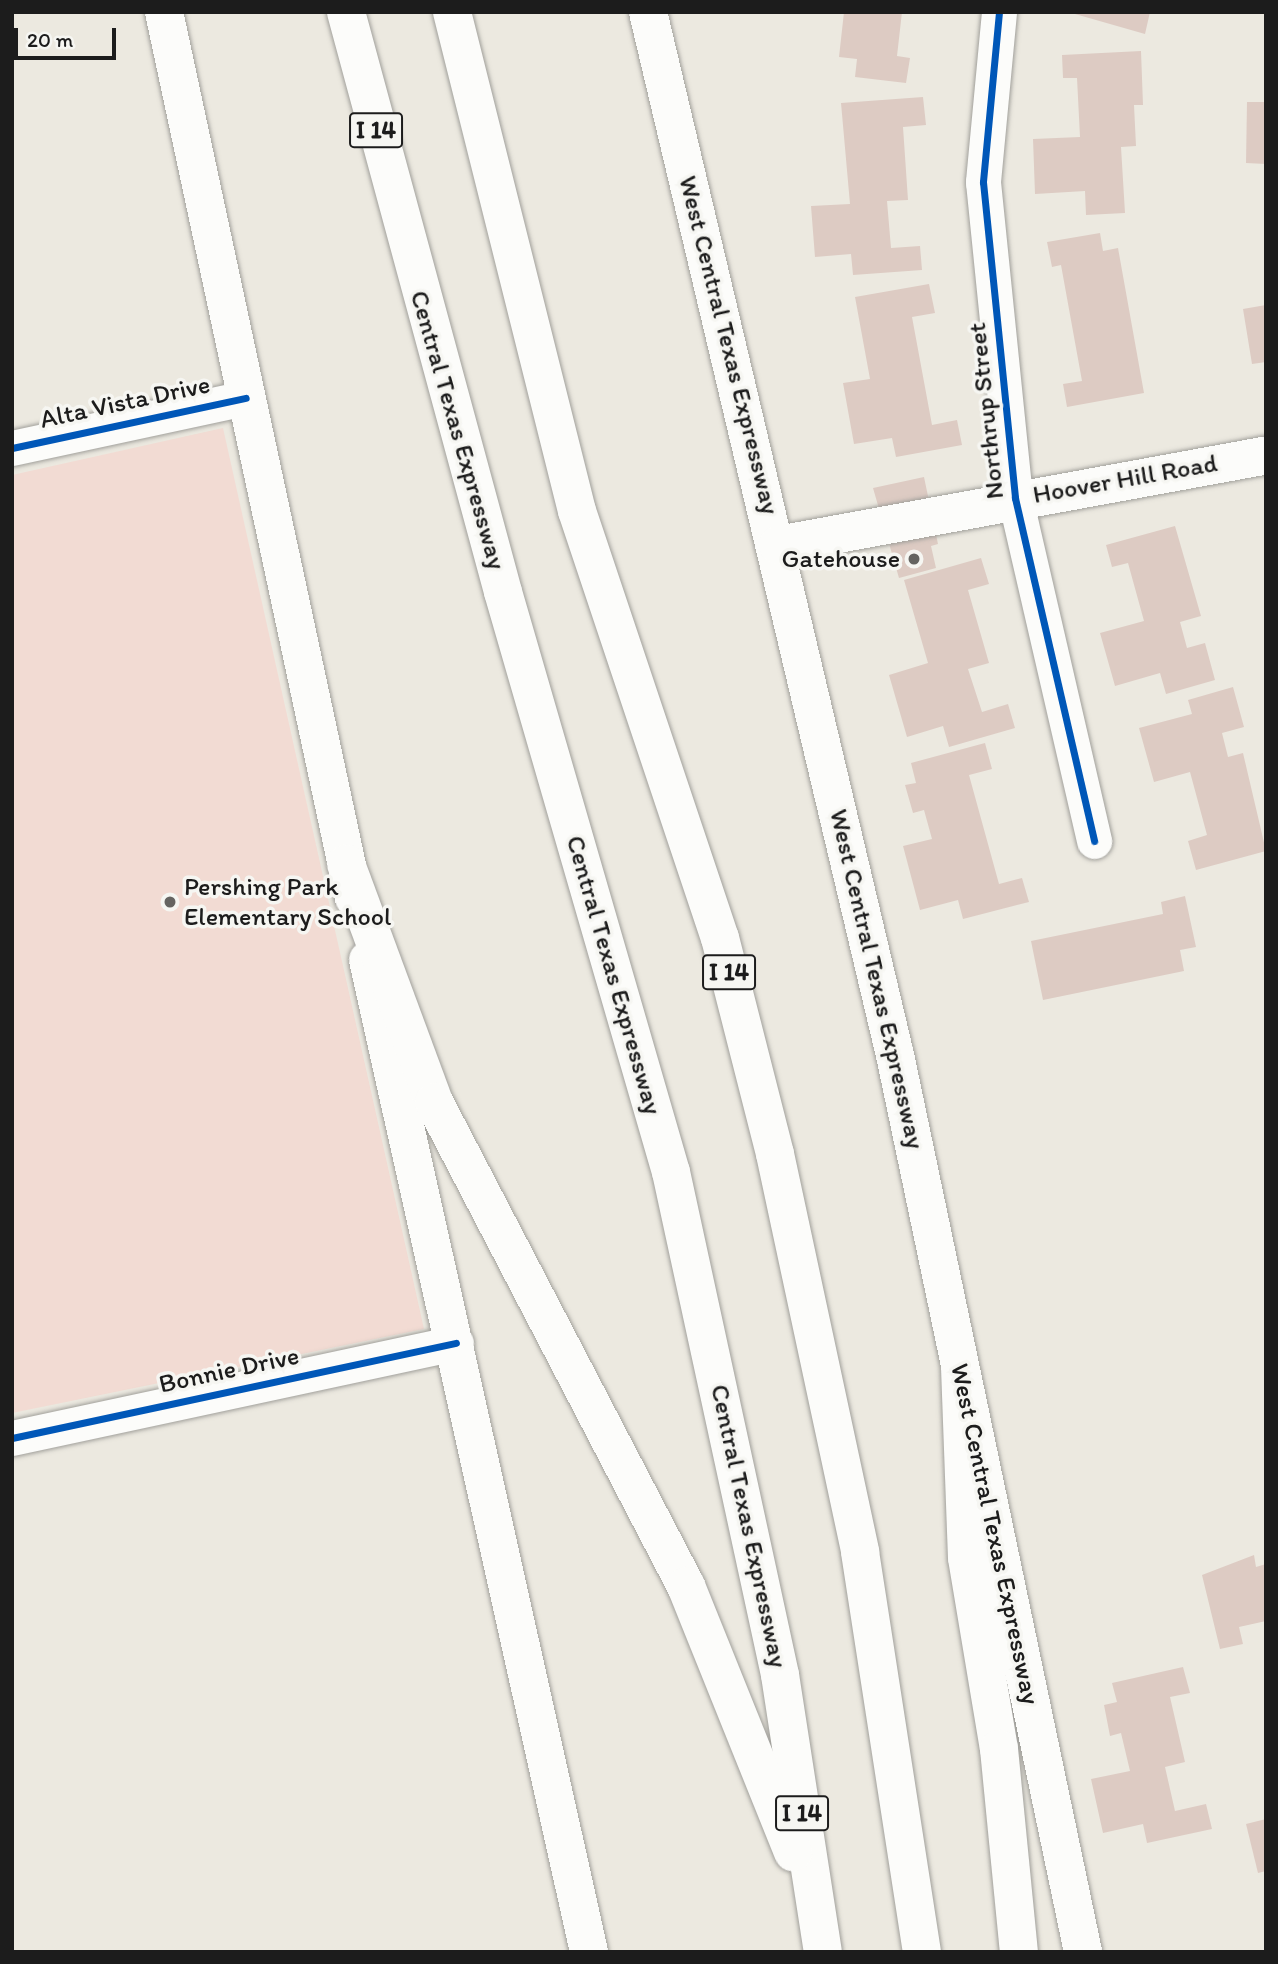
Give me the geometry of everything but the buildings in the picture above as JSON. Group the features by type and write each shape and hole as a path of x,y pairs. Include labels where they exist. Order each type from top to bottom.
{"main road":[{"path":"164,12 346,864 456,1343 589,1952"},
{"name":"Central Texas Expressway","path":"346,12 499,579 671,1172 777,1662 823,1952"},
{"name":"I 14","path":"452,12 577,512 720,938 775,1154 860,1552 922,1952"},
{"name":"West Central Texas Expressway","path":"648,12 778,545 960,1367 1083,1952"},
{"name":"Hoover Hill Road","path":"778,545 1015,498 1266,455"},
{"path":"346,864 434,1102 686,1586 818,1914"},
{"path":"960,1367 967,1558 999,1749 1019,1952"}],"street":[{"name":"Northrup Street","path":"999,12 983,182 1015,498 1094,841"},
{"name":"Alta Vista Drive","path":"12,448 246,398"},
{"name":"Bonnie Drive","path":"12,1438 456,1343"}],"shaded area":[{"name":"Pershing Park Elementary School","path":"223,428 424,1329 12,1413 12,475"}],"cycle path":[{"path":"999,12 983,182 1015,498 1094,841"},
{"path":"12,448 246,398"},
{"path":"12,1438 456,1343"}],"place":[{"name":"Gatehouse","path":"914,559"},
{"name":"Pershing Park Elementary School","path":"170,902"}]}
